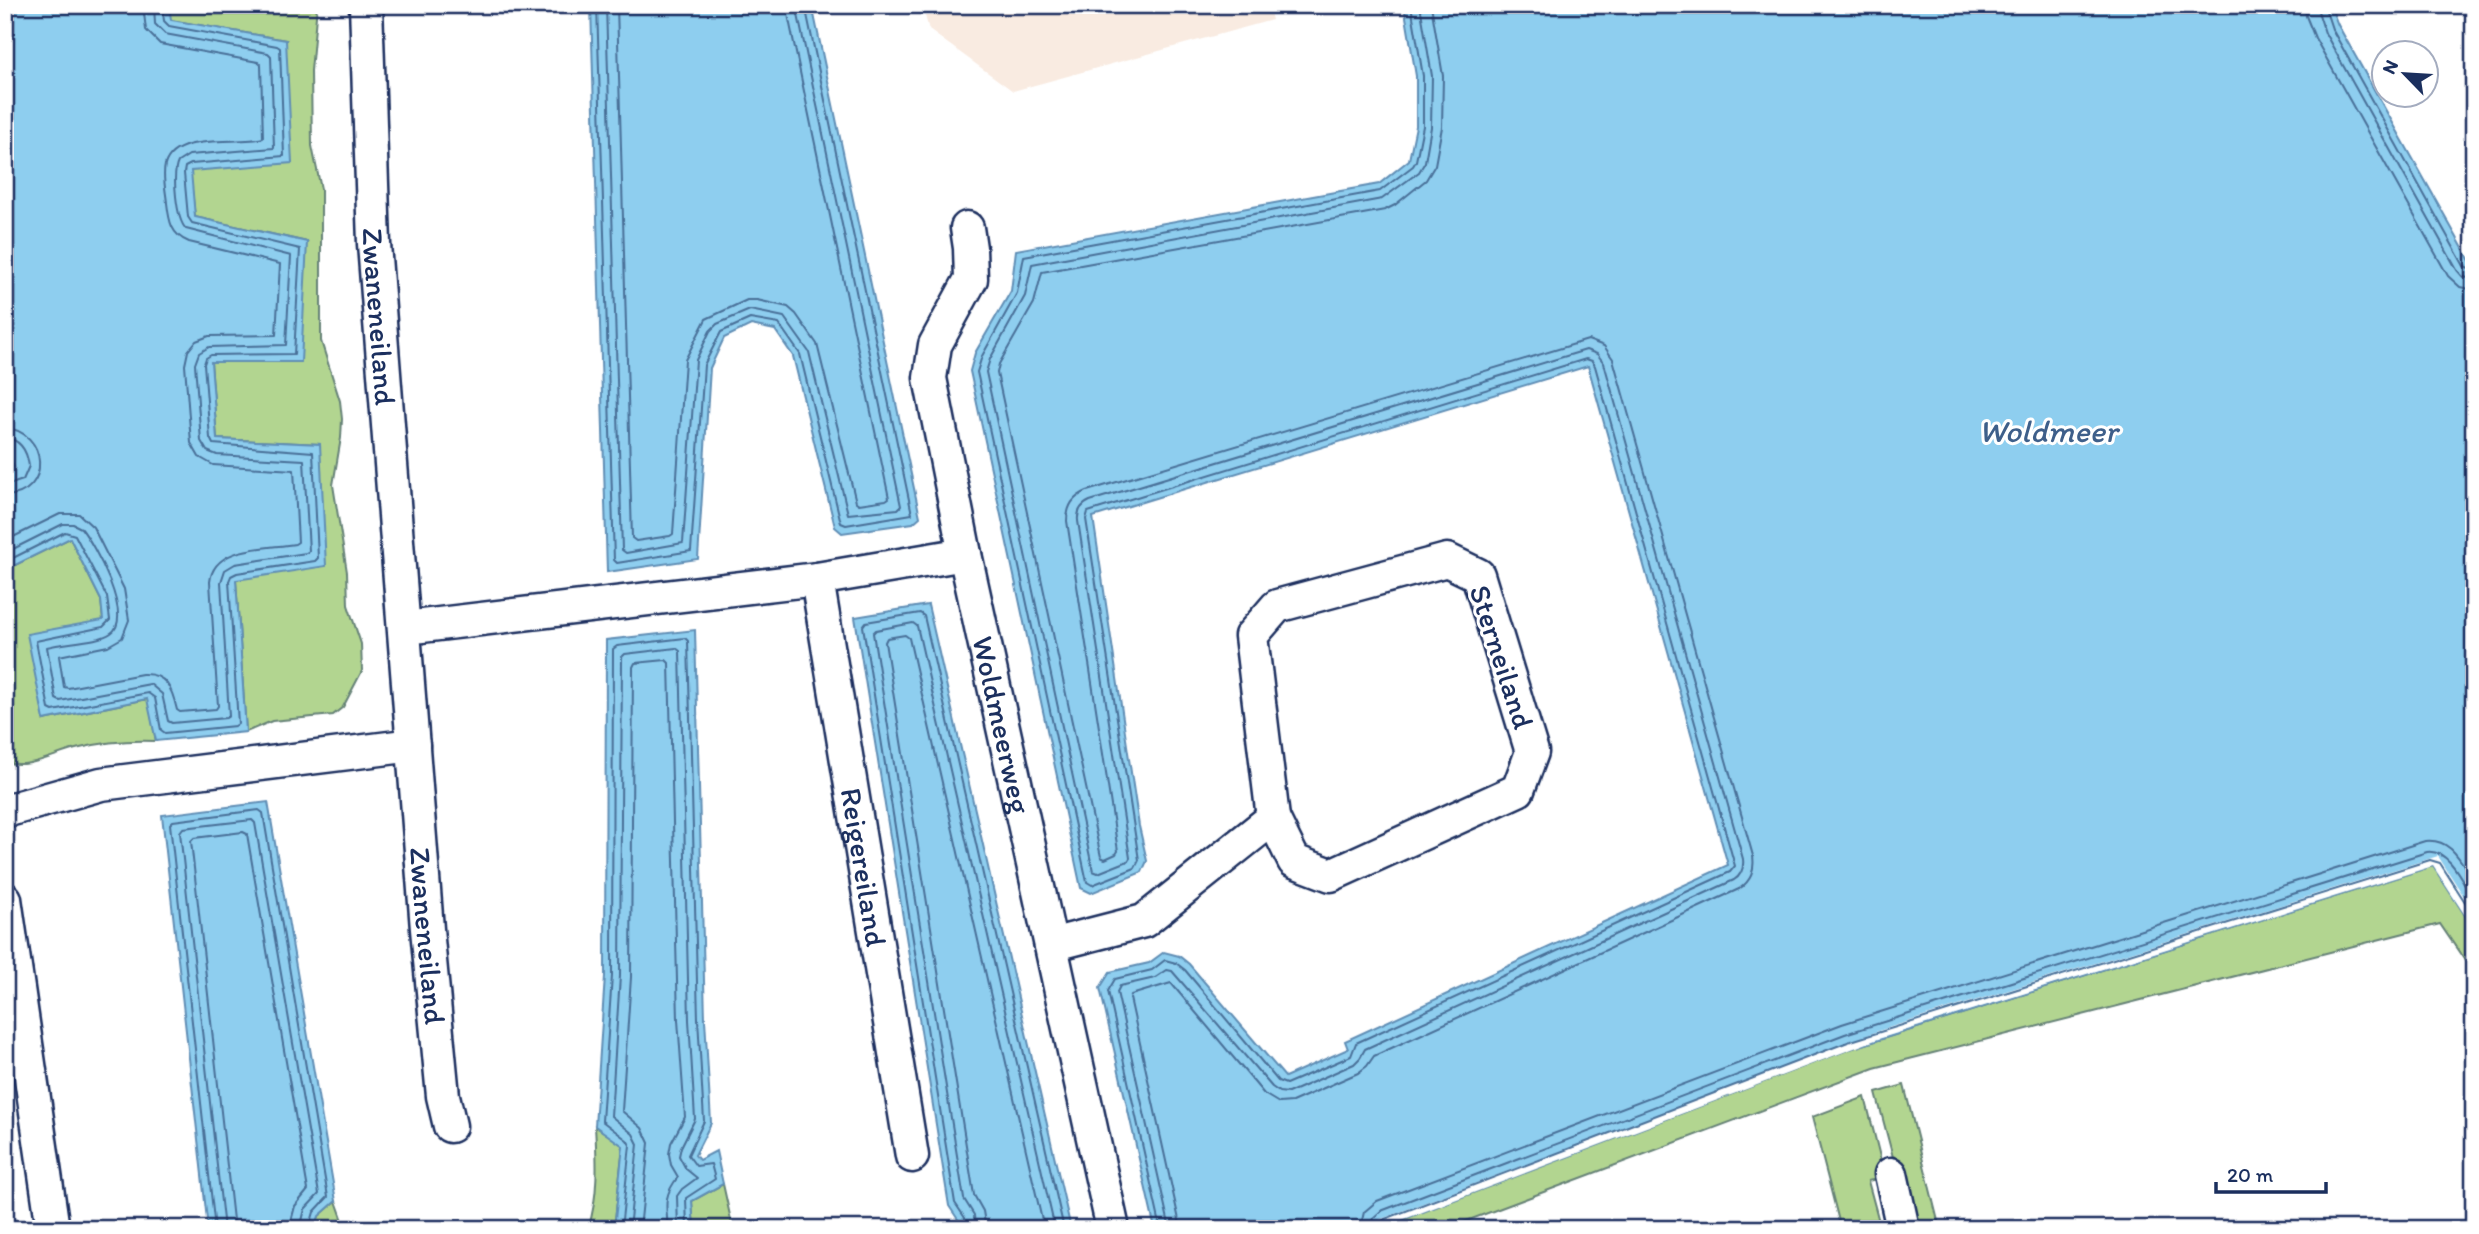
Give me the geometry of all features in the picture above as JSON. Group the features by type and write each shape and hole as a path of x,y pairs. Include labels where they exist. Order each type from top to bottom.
{"street":[{"name":"Zwaneneiland","path":"366,5 374,243 443,1096 450,1126"},
{"name":"Woldmeerweg","path":"967,228 971,279 935,345 930,378 965,554 1113,1229"},
{"path":"405,628 817,579 965,554"},
{"name":"Sterneiland","path":"1447,560 1478,575 1532,752 1518,790 1331,875 1294,861 1272,818 1251,636 1277,606 1290,602 1447,560"},
{"name":"Reigereiland","path":"817,579 912,1156"},
{"path":"5,811 101,784 413,745"},
{"path":"1051,945 1144,921 1272,818"},
{"path":"5,899 53,1229"},
{"path":"1891,1174 1903,1229"}],"shaded area":[{"path":"922,5 1268,5 1272,20 1013,91 929,30"}],"green space":[{"path":"169,5 317,5 311,71 312,146 321,189 321,341 340,401 341,438 333,485 347,572 348,605 361,644 362,671 343,707 333,715 272,721 246,732 236,580 319,444 217,439 211,362 307,242 195,217 190,171 286,40 170,20"},
{"path":"70,538 101,600 103,620 44,720 148,699 156,741 108,743 23,764 5,762 5,570"},
{"path":"2433,866 2474,929 2474,974 2440,924 1874,1068 1445,1229 1378,1229 1850,1049"},
{"path":"1904,1085 1940,1229 1912,1229 1876,1093"},
{"path":"1865,1097 1885,1177 1868,1181 1881,1229 1841,1229 1812,1117"},
{"path":"595,1126 623,1145 614,1229 588,1229 596,1191"},
{"path":"723,1184 733,1229 694,1229 692,1201"},
{"path":"336,1201 346,1229 315,1229 319,1216"}],"water":[{"path":"5,5 169,5 171,20 286,40 292,163 191,171 195,217 307,242 301,362 211,362 217,439 320,444 326,566 236,580 246,732 156,741 147,699 44,720 27,634 103,620 101,600 70,538 5,570 5,471 14,467 5,448"},
{"path":"591,5 812,5 920,517 913,523 842,533 835,527 793,356 775,330 751,325 724,338 710,368 698,559 607,572"},
{"name":"Woldmeer","path":"1404,5 2330,5 2338,25 2370,82 2370,108 2384,108 2474,268 2474,929 2433,866 1850,1049 1378,1229 1155,1229 1100,988 1110,972 1149,963 1164,952 1179,956 1189,964 1285,1077 1348,1049 1345,1041 1728,865 1588,366 1093,517 1139,826 1147,861 1142,872 1091,893 1081,888 970,371 975,353 1011,291 1016,250 1379,184 1409,160 1416,126 1416,76"},
{"path":"928,605 1071,1229 960,1229 959,1221 949,1206 855,617"},
{"path":"695,630 705,1019 711,1123 695,1155 699,1160 716,1151 723,1184 692,1201 694,1229 614,1229 623,1146 595,1126 605,976 606,640"},
{"path":"268,802 336,1201 319,1216 315,1229 208,1229 162,815"}],"pier":[{"path":"2438,856 2474,912 2474,929 2433,866 1878,1039 1378,1229 1355,1229 1878,1031"}]}
